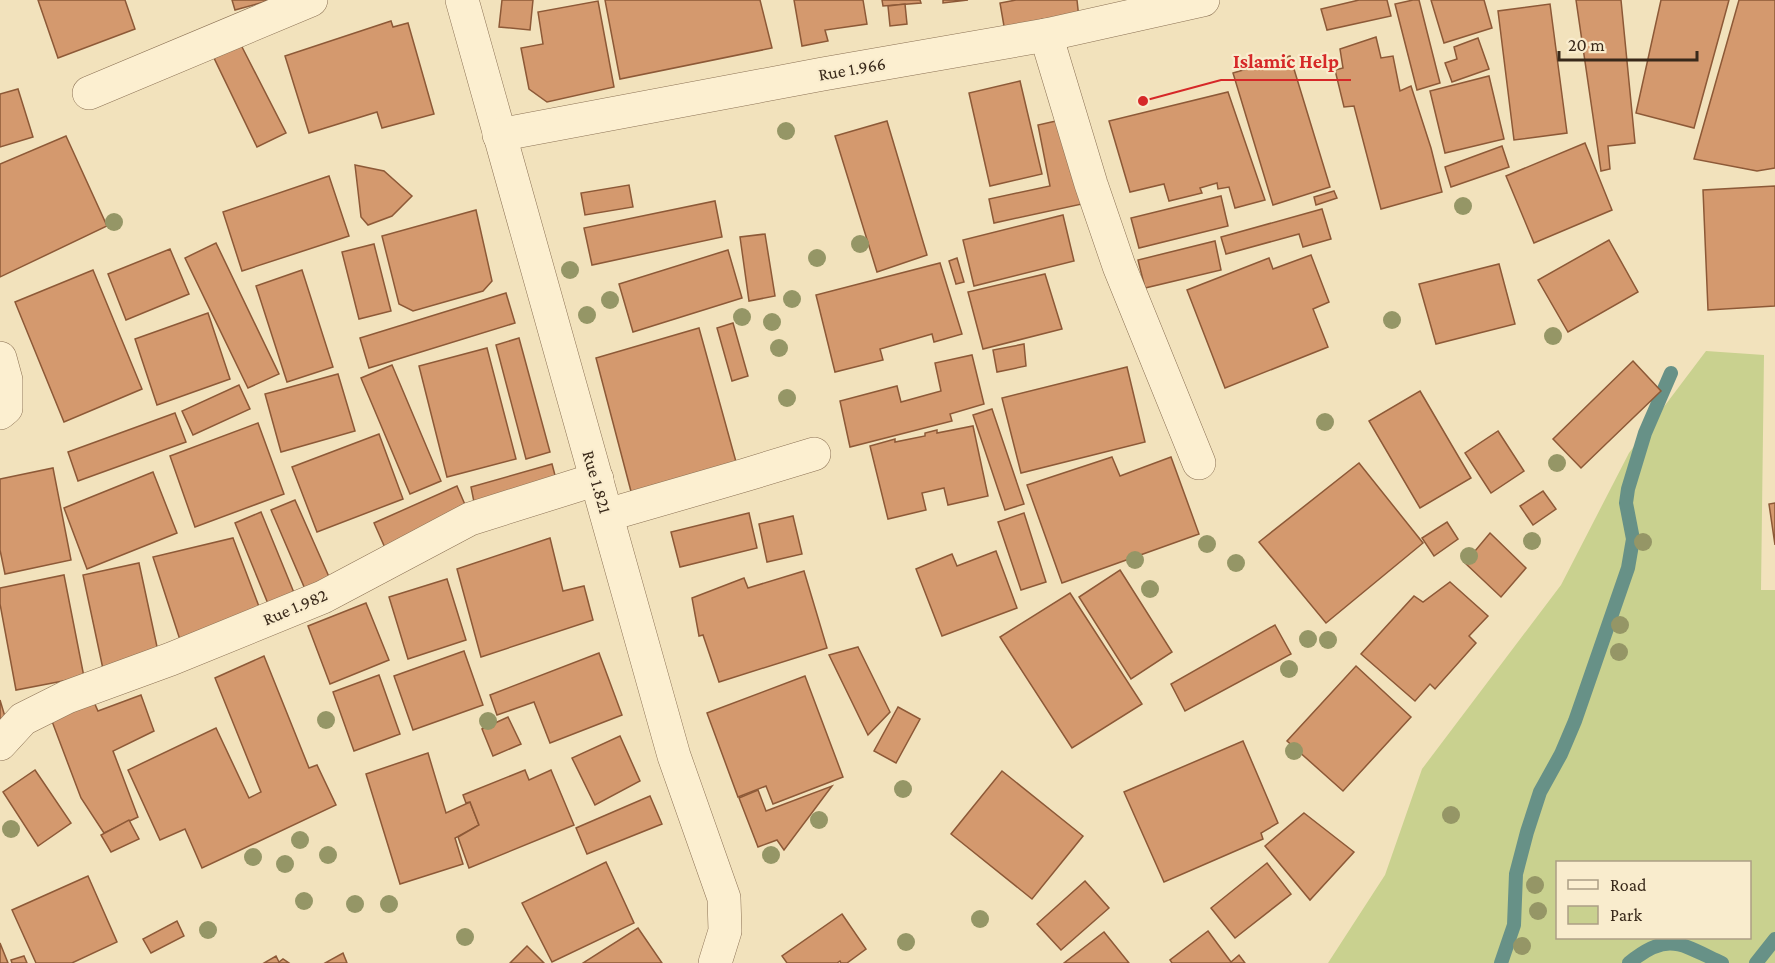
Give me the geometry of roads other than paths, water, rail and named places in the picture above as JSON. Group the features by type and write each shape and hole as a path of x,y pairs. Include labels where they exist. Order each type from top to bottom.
{"street":[{"path":"89,93 311,0"},
{"name":"Rue 1.821","path":"462,0 674,756 724,898 725,932 715,963"},
{"name":"Rue 1.966","path":"500,135 800,78 1046,35 1203,0"},
{"path":"1046,35 1091,184 1119,266 1199,464"},
{"path":"0,358 6,380 6,408 0,414"},
{"path":"606,515 814,454"},
{"name":"Rue 1.982","path":"0,744 23,719 67,697 171,659 323,597 470,519 597,479"}],"waterway":[{"path":"1501,963 1514,925 1516,874 1527,832 1540,792 1561,754 1575,721 1628,568 1633,539 1626,503 1628,489 1645,433 1671,373"},
{"path":"1756,963 1775,939"},
{"path":"1629,963 1654,947 1665,944 1685,946 1722,963"}],"place":[{"name":"Islamic Help","path":"1143,101"}]}
